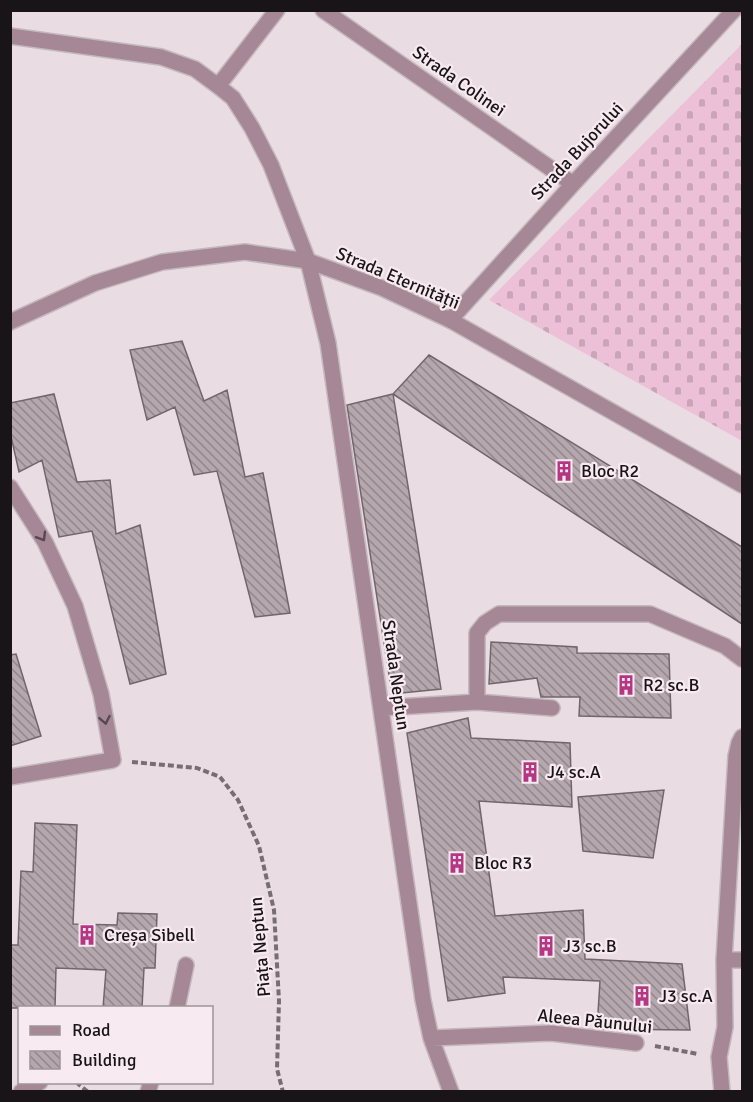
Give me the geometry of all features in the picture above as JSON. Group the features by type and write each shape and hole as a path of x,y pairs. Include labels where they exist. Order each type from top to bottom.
{"street":[{"path":"218,86 277,10"},
{"name":"Strada Colinei","path":"323,10 573,184"},
{"name":"Strada Bujorului","path":"450,320 735,10"},
{"name":"Strada Neptun","path":"10,36 161,57 195,69 233,98 272,165 308,261 328,343 423,1000 431,1038 451,1092"},
{"name":"Strada Eternității","path":"10,322 95,283 162,262 245,252 308,261 382,288 450,320 742,485"},
{"path":"10,487 45,542 75,606 100,694 113,760 10,777"},
{"path":"477,702 477,633 485,622 499,614 650,614 725,646 742,660"},
{"path":"381,708 477,702 552,708"},
{"path":"722,1092 719,1057 725,1027 723,960 736,756 742,737"},
{"path":"723,960 742,960"},
{"path":"177,1006 186,965"},
{"name":"Aleea Păunului","path":"431,1038 551,1033 636,1043"},
{"path":"21,1092 38,1084"}],"path":[{"name":"Piața Neptun","path":"113,760 196,768 220,777 238,800 259,846 274,910 279,1001 277,1069 284,1092"},
{"name":"Aleea Păunului","path":"636,1043 719,1057"}],"green space":[{"path":"742,44 742,441 489,300"}],"building":[{"path":"182,341 204,401 227,390 245,477 263,473 290,613 255,617 217,471 194,475 175,407 147,420 130,350"},
{"name":"Bloc R2","path":"429,355 742,547 742,624 393,394"},
{"path":"54,394 77,482 110,480 116,534 140,525 166,674 130,684 92,531 59,537 42,460 19,472 10,432 10,403"},
{"path":"393,394 441,689 392,694 347,405"},
{"path":"491,642 577,647 577,653 669,654 671,718 579,716 580,697 541,697 537,678 489,684"},
{"path":"16,654 41,736 10,746 10,655"},
{"path":"468,718 471,738 570,743 572,807 479,801 495,916 583,910 585,959 682,964 690,1030 597,1029 600,981 503,977 505,993 448,1001 407,733"},
{"path":"664,790 653,858 583,851 578,797"},
{"name":"Creșa Sibell","path":"35,823 77,825 73,924 117,925 118,913 157,914 155,968 144,968 142,1006 103,1006 106,970 56,968 55,1006 10,1008 10,945 18,945 21,871 33,872"}],"place":[{"name":"Bloc R2","path":"564,471"},
{"name":"R2 sc.B","path":"626,685"},
{"name":"J4 sc.A","path":"530,772"},
{"name":"Bloc R3","path":"457,863"},
{"name":"Creșa Sibell","path":"87,935"},
{"name":"J3 sc.B","path":"546,946"},
{"name":"J3 sc.A","path":"642,996"}]}
